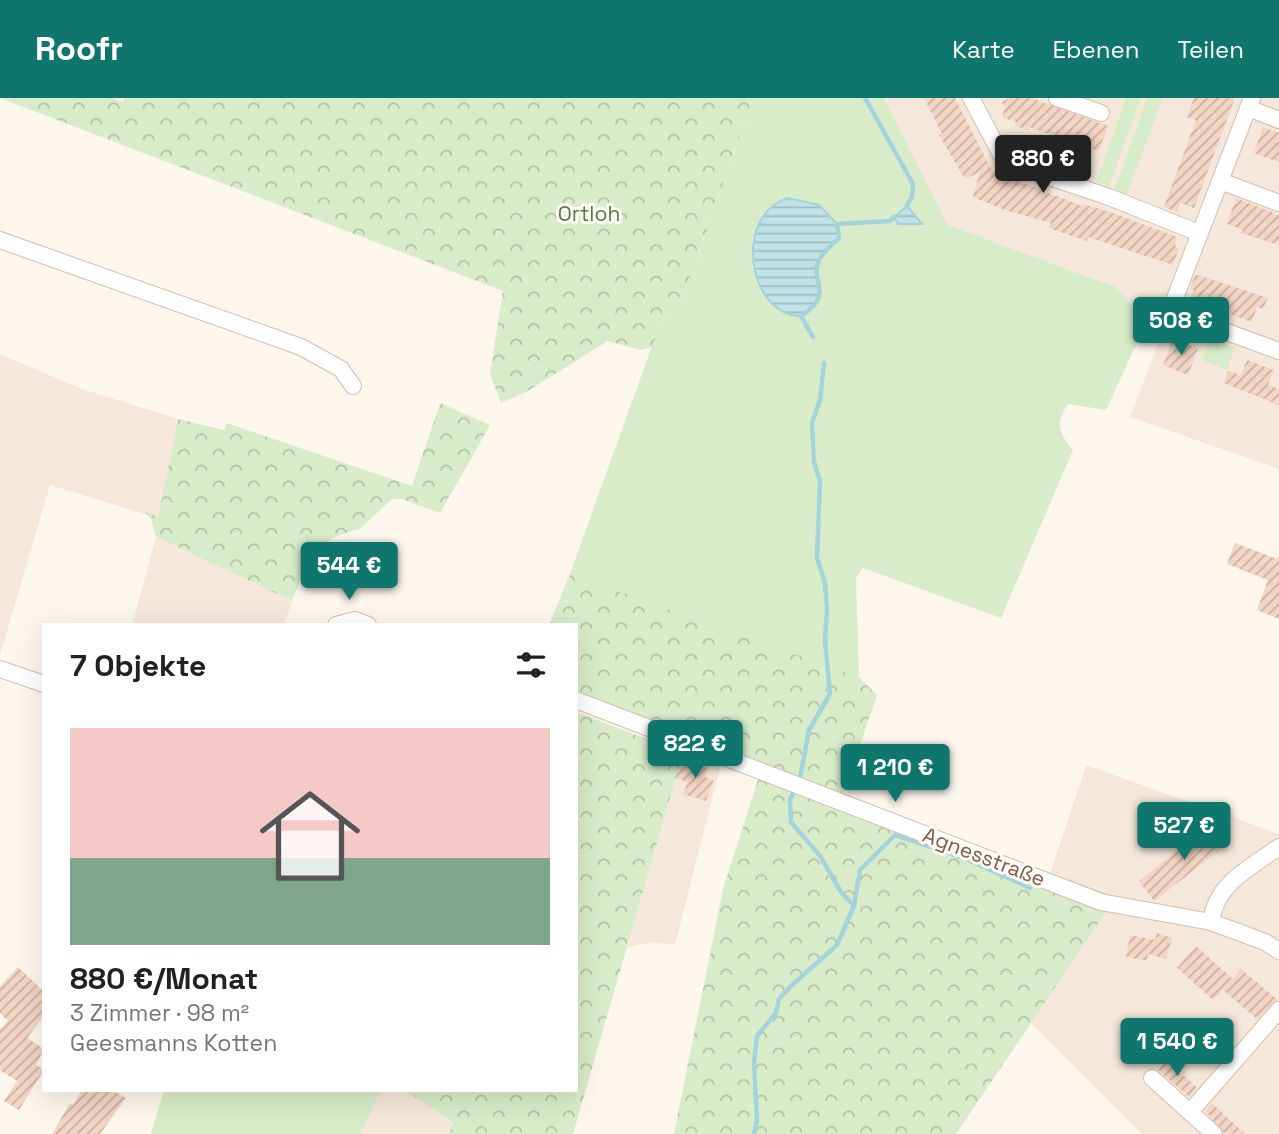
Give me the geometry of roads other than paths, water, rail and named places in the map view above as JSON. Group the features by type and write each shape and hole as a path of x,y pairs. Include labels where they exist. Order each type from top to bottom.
{"street":[{"path":"971,98 1005,162 1109,197 1199,233"},
{"path":"1057,98 1101,113"},
{"path":"1279,120 1250,103 1170,312 1279,351"},
{"path":"1220,181 1279,203"},
{"path":"0,240 301,347 341,369 353,386"},
{"path":"344,623 355,620 363,623"},
{"path":"0,669 42,683"},
{"name":"Agnesstraße","path":"578,702 1101,902 1211,922 1265,942 1279,951"},
{"path":"1211,922 1212,909 1228,882 1279,847"},
{"path":"1190,1112 1279,1010"},
{"path":"1152,1077 1214,1134"}],"water":[{"path":"788,198 819,205 839,226 839,238 819,260 817,301 801,316 783,311 768,300 759,283 754,263 754,243 759,223 771,208"},
{"path":"907,206 922,224 898,224 894,217"}],"waterway":[{"path":"865,98 913,184 912,197 907,205"},
{"path":"813,337 801,316 817,301 819,260 839,238 837,224 890,221 894,217"},
{"path":"800,778 809,730 830,694 825,640 825,583 817,558 820,481 814,462 812,423 820,400 824,363"},
{"path":"754,1134 757,1120 754,1063 757,1036 776,1013 779,999 837,945 854,906 841,892 820,856 791,822 790,800 793,793"},
{"path":"854,906 860,870 895,835 964,858 1030,888"}],"park label":[{"name":"Ortloh","path":"589,214"}]}
